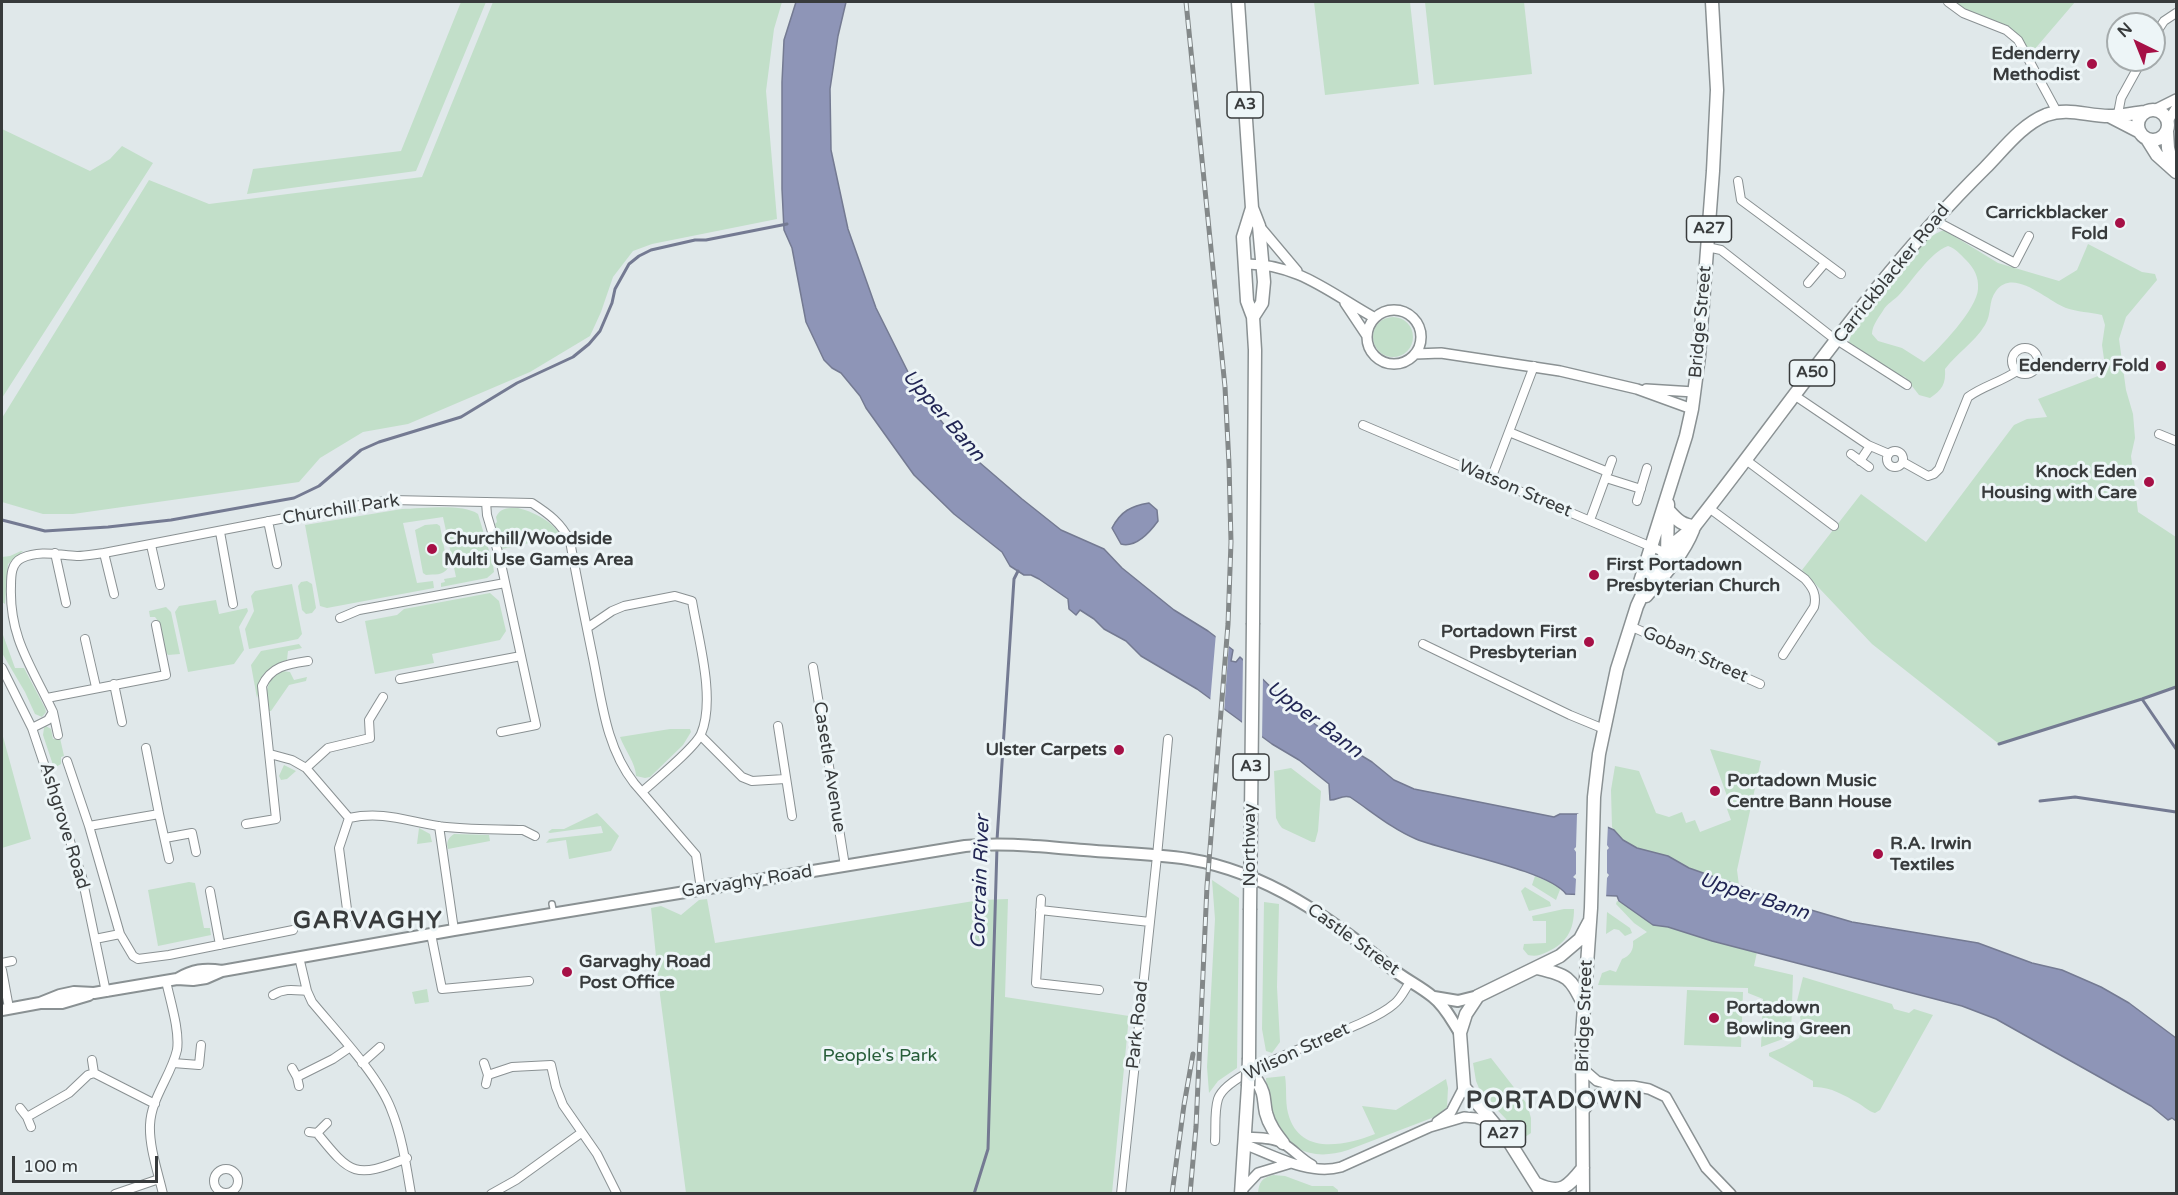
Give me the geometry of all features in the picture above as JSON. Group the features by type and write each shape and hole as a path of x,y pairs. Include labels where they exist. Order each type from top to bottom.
{"main road":[{"name":"Northway","path":"1238,2 1252,208 1259,226 1264,282 1262,303 1253,317"},
{"name":"Bridge Street","path":"1637,606 1639,586 1686,436 1699,356 1717,90 1712,2"},
{"name":"Carrickblacker Road","path":"1666,553 1694,527 1902,256 2023,129 2044,116 2057,112 2077,111 2114,116 2149,111"},
{"path":"2149,111 2163,113 2168,126 2161,138 2152,140 2143,136 2138,123 2149,111"},
{"name":"Carrickblacker Road","path":"2114,116 2143,136"},
{"name":"A50","path":"2168,126 2168,148 2175,170"},
{"name":"A50","path":"2143,136 2157,155 2175,170"},
{"name":"Northway","path":"1242,1192 1245,1140 1253,1084 1249,1063 1255,350 1253,317 1247,301 1244,264 1244,237 1252,208"},
{"name":"Bridge Street","path":"1637,606 1669,569 1666,553 1669,511 1667,495"},
{"path":"1669,511 1679,522 1694,527"},
{"name":"Carrickblacker Road","path":"1669,569 1688,542 1694,527"},
{"name":"Bridge Street","path":"1583,1168 1582,1068 1595,788 1604,729 1617,669 1637,606 1654,569 1666,553"},
{"name":"Garvaghy Road","path":"5,1009 40,1003 74,992 106,992 171,980 192,971 205,969 222,971 454,930 553,909 701,889 986,844 1190,860 1223,868 1271,886"},
{"name":"Castle Street","path":"1271,886 1312,908 1434,998 1446,1011 1460,1033 1464,1087"},
{"name":"A27","path":"1478,996 1537,968 1572,947 1580,939 1591,908"},
{"path":"1537,968 1557,973 1570,980 1584,1005"},
{"path":"1434,998 1458,1001 1478,996"},
{"path":"1460,1033 1466,1014 1478,996"},
{"path":"1253,1084 1264,1093 1266,1113 1283,1143"},
{"name":"A27","path":"1464,1087 1496,1125 1539,1189"},
{"path":"1539,1189 1561,1189 1572,1181 1583,1168"},
{"name":"A27","path":"1583,1168 1583,1194"}],"street":[{"path":"1948,2 1963,13 2006,30 2018,40 2057,112"},
{"path":"2114,116 2135,72"},
{"path":"2149,111 2176,99"},
{"path":"2168,126 2176,108"},
{"path":"1738,181 1741,200 1840,274"},
{"path":"1934,220 2015,262 2029,236"},
{"path":"1259,226 1301,275"},
{"path":"1707,247 1721,250 1837,340 1906,385"},
{"path":"1244,264 1262,263 1301,275 1326,287 1344,301 1375,318"},
{"path":"1808,283 1825,263"},
{"path":"1344,301 1367,336 1371,351 1384,362 1400,363 1408,360 1419,348 1421,338 1416,321 1404,312 1389,310 1375,318 1368,329 1367,336"},
{"path":"1421,338 1441,353"},
{"path":"1415,354 1441,353 1534,366 1637,389 1692,409"},
{"path":"1491,479 1534,366"},
{"path":"1903,462 1928,476 1934,474 1939,469 1968,397 2017,371"},
{"path":"1637,389 1694,392"},
{"path":"1794,396 1870,446 1888,454"},
{"name":"Watson Street","path":"1363,425 1666,553"},
{"path":"1509,432 1641,489"},
{"path":"2159,434 2176,441"},
{"path":"1860,461 1870,446"},
{"path":"1898,451 1904,457 1903,462 1900,466 1891,466 1888,462 1888,454 1898,451"},
{"path":"1851,454 1869,467"},
{"path":"1590,520 1612,460"},
{"path":"1746,460 1834,526"},
{"path":"1637,501 1647,468"},
{"name":"Churchill Park","path":"58,735 53,712 15,632 10,606 11,571 19,559 34,554 55,553 78,556 104,553 392,500 532,503 562,526 570,541 587,628"},
{"path":"486,502 487,515 505,583 536,725 501,732"},
{"path":"1708,508 1805,579 1815,592 1814,607 1783,655"},
{"name":"Churchill Park","path":"268,521 277,564"},
{"path":"220,532 233,604"},
{"path":"151,545 160,585"},
{"path":"55,553 66,603"},
{"path":"104,553 114,594"},
{"path":"340,618 359,610 505,583"},
{"path":"642,792 668,770 701,736 708,691 692,601 675,596 624,606 612,611 587,628 610,738 624,771 642,792 696,855 701,889"},
{"path":"46,698 166,675 156,625"},
{"name":"Goban Street","path":"1630,626 1760,684"},
{"path":"85,639 96,687"},
{"path":"1423,644 1604,729"},
{"path":"400,679 521,656"},
{"path":"246,824 276,819 262,686 266,677 274,669 308,661"},
{"name":"Casetle Avenue","path":"813,667 845,866"},
{"name":"Ashgrove Road","path":"2,668 5,683 33,728 82,877 106,992"},
{"path":"114,684 122,722"},
{"path":"306,768 328,748 370,738 369,720 383,697"},
{"path":"33,728 48,720 53,712"},
{"path":"777,726 792,816"},
{"path":"701,736 742,777 752,780 785,779"},
{"name":"Park Road","path":"1121,1194 1168,739"},
{"path":"146,748 169,859"},
{"path":"270,754 292,760 306,768 350,818"},
{"path":"68,760 120,934 128,950 138,959 292,930"},
{"path":"89,826 159,814"},
{"path":"350,818 368,814 386,815 440,826 523,830 534,836"},
{"path":"348,917 339,848 350,818"},
{"path":"440,826 454,930"},
{"path":"165,838 192,833 196,852"},
{"path":"210,891 220,945"},
{"path":"1041,899 1036,983 1099,990"},
{"path":"1040,910 1150,922"},
{"path":"95,939 120,934"},
{"path":"431,934 442,990 529,981"},
{"path":"299,957 312,1002 362,1063 391,1107 406,1158 411,1194"},
{"path":"2,963 12,961"},
{"path":"2,970 5,1009"},
{"path":"163,1194 150,1135 150,1124 155,1104 173,1063 177,1047 171,980"},
{"name":"Wilson Street","path":"1215,1141 1218,1099 1224,1088 1281,1057 1380,1014 1399,1000 1410,982"},
{"path":"277,990 307,991"},
{"path":"173,1063 199,1065 201,1046"},
{"path":"362,1063 380,1047"},
{"path":"297,1077 349,1048"},
{"path":"93,1060 94,1073"},
{"path":"484,1063 487,1080 512,1066 551,1065 563,1105 597,1154 617,1194"},
{"path":"292,1068 299,1086"},
{"path":"1582,1068 1597,1081 1614,1086 1649,1089 1666,1097 1707,1168 1731,1194"},
{"path":"27,1117 69,1093 88,1075 94,1073 155,1104"},
{"path":"1583,1112 1597,1095 1614,1086"},
{"path":"1430,1127 1451,1112 1464,1087"},
{"path":"20,1108 31,1127"},
{"path":"1245,1140 1291,1163 1329,1169 1341,1167 1430,1127 1464,1117 1476,1118 1496,1125"},
{"path":"327,1123 313,1132 337,1158 350,1168 366,1171 406,1158"},
{"path":"491,1194 502,1192 581,1133"},
{"path":"1245,1140 1270,1139 1283,1143 1301,1159 1317,1167"},
{"path":"1242,1192 1258,1173 1291,1163"},
{"path":"114,1194 159,1179"}],"green space":[{"path":"461,2 486,2 416,171 247,194 253,169 401,151"},
{"path":"493,2 782,2 774,29 766,91 777,219 652,244 633,251 613,277 590,336 530,372 408,424 363,432 320,458 299,482 73,514 43,514 2,502 2,418 149,180 209,204 422,177"},
{"path":"1314,2 1410,2 1419,84 1325,95"},
{"path":"1425,2 1524,2 1532,74 1434,85"},
{"path":"1948,2 2075,2 2028,57 2018,40"},
{"path":"2,129 90,171 110,159 122,146 153,163 2,398"},
{"path":"1944,230 1998,263 2059,281 2077,270 2088,244 2142,272 2155,274 2157,280 2126,317 2119,339 2126,390 2133,414 2135,438 2131,456 2138,512 2176,537 2176,687 1999,744 1872,644 1802,570 1861,494 1926,542 2014,425 2027,419 2047,417 2038,399 2106,373 2102,345 2105,325 2102,315 2066,308 2031,288 2012,283 2003,285 1996,291 1985,325 1945,369 1942,386 1930,398 1919,395 1905,377 1890,372 1851,346 1849,342 1851,333 1923,243","holes":["1948,246 1960,253 1971,266 1977,277 1978,289 1971,307 1956,328 1924,362 1902,348 1878,341 1872,331 1885,307 1898,296 1934,255"]},
{"path":"1393,317 1401,318 1407,323 1412,329 1412,345 1407,351 1401,356 1393,357 1385,356 1379,351 1374,345 1373,337 1374,329 1379,323 1385,318"},
{"path":"452,508 478,514 494,572 487,578 441,587 441,583 445,582 444,579 456,577 443,517 403,523 417,583 433,581 434,588 327,608 320,606 305,525 402,509"},
{"path":"518,508 540,517 554,527 559,533 563,547 553,538 502,549 495,524 496,517 503,510"},
{"name":"Churchill/Woodside Multi Use Games Area","path":"425,525 440,526 448,568 441,573 426,575 423,573 415,530"},
{"path":"23,551 8,564 5,604 2,602 2,557"},
{"path":"307,581 312,584 316,608 312,613 306,614 302,610 298,586 301,582"},
{"path":"292,584 302,634 298,639 249,649 245,629 254,611 251,596 255,591"},
{"path":"490,593 499,601 506,631 500,640 432,654 434,663 375,674 365,621 397,615 404,609"},
{"path":"216,600 219,614 247,608 248,611 239,627 244,650 234,664 188,672 175,612 179,606"},
{"path":"166,607 171,612 180,654 168,655 158,621 155,617 150,617 149,611"},
{"path":"2,632 15,668 24,668 45,708 46,712 42,717 35,714 2,653"},
{"path":"299,644 302,648 288,651 287,660 264,674 259,683 257,698 251,665 261,651"},
{"path":"283,671 290,672 294,680 307,677 306,681 289,685 271,711 268,711 269,683"},
{"path":"46,726 51,729 53,739 60,738 64,756 61,757 61,764 54,768 43,735"},
{"path":"670,729 690,729 691,732 683,745 650,777 636,776 636,771 620,737"},
{"path":"2,733 31,839 2,848"},
{"path":"1710,749 1761,761 1737,870 1739,885 1689,868 1668,856 1637,848 1623,840 1612,827 1611,790 1615,766 1639,771 1656,813 1669,817 1682,812 1686,823 1695,820 1700,832 1731,820 1727,809 1731,807"},
{"path":"284,765 296,771 287,779 281,780 279,776"},
{"path":"1291,768 1321,791 1315,842 1282,828 1276,818 1274,771"},
{"path":"597,813 619,836 611,851 569,859 566,840 546,843 549,839 603,833 601,826 548,832 552,829 564,829"},
{"path":"419,828 430,834 432,842 417,844"},
{"path":"454,834 489,835 490,841 448,849 448,840"},
{"path":"1535,876 1561,887 1556,900 1532,885"},
{"path":"1212,880 1239,898 1237,1068 1218,1081 1209,1093 1207,1067 1215,919"},
{"path":"189,882 195,883 204,928 210,928 211,935 158,946 148,890"},
{"path":"1525,887 1550,902 1551,906 1529,911 1521,891"},
{"name":"People's Park","path":"707,899 715,943 980,900 1008,899 1005,997 1129,1016 1112,1193 686,1193 651,908 661,906 681,915 699,900"},
{"path":"1617,901 1633,909 1653,925 1668,927 1757,952 1754,966 1793,975 1791,1036 1761,1047 1763,999 1748,993 1748,988 1598,985 1602,973 1610,970 1616,972 1622,959 1631,952 1633,941 1647,932 1634,923 1616,904"},
{"path":"1264,902 1279,904 1277,987 1280,1042 1272,1053 1266,1051 1262,1029"},
{"path":"1574,909 1573,923 1568,935 1560,944 1545,953 1536,956 1528,955 1523,949 1524,944 1546,943 1546,921 1533,921 1532,916"},
{"path":"1607,912 1630,928 1632,933 1625,936 1619,930 1614,929 1606,934"},
{"path":"1803,977 1892,1004 1894,1009 1909,1013 1914,1009 1933,1015 1880,1110 1875,1113 1836,1092 1813,1087 1813,1081 1769,1056 1769,1053 1799,1038 1802,1027 1797,1001"},
{"path":"427,989 429,1002 415,1004 412,992"},
{"name":"Portadown Bowling Green","path":"1687,990 1743,992 1741,1047 1684,1045"},
{"path":"1491,1058 1527,1104 1531,1118 1531,1133 1519,1141 1506,1119 1481,1093 1476,1081 1473,1063"},
{"path":"1285,1076 1288,1113 1294,1127 1312,1142 1337,1144 1375,1134 1362,1106 1396,1110 1446,1079 1447,1107 1437,1116 1348,1150 1329,1154 1312,1153 1298,1148 1287,1140 1278,1128 1272,1113 1266,1078"},
{"path":"1273,1175 1285,1176 1312,1186 1333,1186 1338,1193 1258,1193 1262,1181"}],"water":[{"name":"Upper Bann","path":"796,2 846,2 830,89 831,150 848,229 876,308 919,394 965,450 1022,499 1061,530 1104,549 1122,568 1174,610 1233,650 1231,661 1236,662 1240,657 1304,716 1339,742 1372,762 1394,780 1414,789 1554,817 1560,814 1577,814 1614,830 1623,840 1637,848 1668,856 1689,868 1794,905 1852,922 1978,943 2032,963 2062,970 2101,987 2129,1003 2176,1038 2176,1121 2172,1118 2168,1120 2151,1106 1996,1019 1962,1006 1712,941 1668,927 1653,925 1619,901 1617,896 1566,894 1556,885 1519,869 1407,835 1350,797 1330,800 1329,784 1299,760 1272,744 1197,689 1141,656 1126,641 1104,629 1094,619 1080,610 1076,615 1069,609 1068,599 1039,579 1031,575 1024,575 1010,566 1002,552 954,514 914,475 866,408 860,396 841,373 824,360 806,322 792,248 784,230 782,189 784,40"},
{"path":"1149,503 1157,510 1158,521 1147,534 1137,541 1127,545 1121,544 1112,528 1115,522 1127,510"}],"pier":[{"path":"1216,633 1229,643 1224,713 1210,703"},
{"path":"1243,656 1263,675 1262,741 1242,726"},
{"path":"1577,814 1583,814 1608,824 1607,873 1609,875 1606,899 1575,897 1576,879 1573,877 1576,874 1574,849 1576,847"}],"waterway":[{"path":"2,520 45,531 108,527 171,520 294,498 319,486 361,450 379,442 461,417 517,383 573,357 600,331 612,303 615,289 629,264 639,256 651,250 695,240 706,240 787,224"},
{"name":"Corcrain River","path":"997,840 1014,579 1018,571"},
{"path":"1999,744 2176,687"},
{"path":"2142,699 2176,749"},
{"path":"2040,801 2075,797 2176,812"},
{"name":"Corcrain River","path":"974,1194 988,1149 997,847"}],"railway":[{"path":"1186,2 1225,387 1231,542 1228,624 1207,886 1196,1127 1190,1194"},
{"path":"1172,1194 1193,1054"}],"place":[{"name":"Edenderry Methodist","path":"2092,64"},
{"name":"Carrickblacker Fold","path":"2120,223"},
{"name":"Edenderry Fold","path":"2161,366"},
{"name":"Knock Eden Housing with Care","path":"2149,482"},
{"name":"Churchill/Woodside Multi Use Games Area","path":"432,549"},
{"name":"First Portadown Presbyterian Church","path":"1594,575"},
{"name":"Portadown First Presbyterian","path":"1589,642"},
{"name":"Ulster Carpets","path":"1119,750"},
{"name":"Portadown Music Centre Bann House","path":"1715,791"},
{"name":"R.A. Irwin Textiles","path":"1878,854"},
{"name":"Garvaghy Road Post Office","path":"567,972"},
{"name":"Portadown Bowling Green","path":"1714,1018"}],"district":[{"name":"GARVAGHY","path":"368,922"},
{"name":"PORTADOWN","path":"1555,1102"}]}
